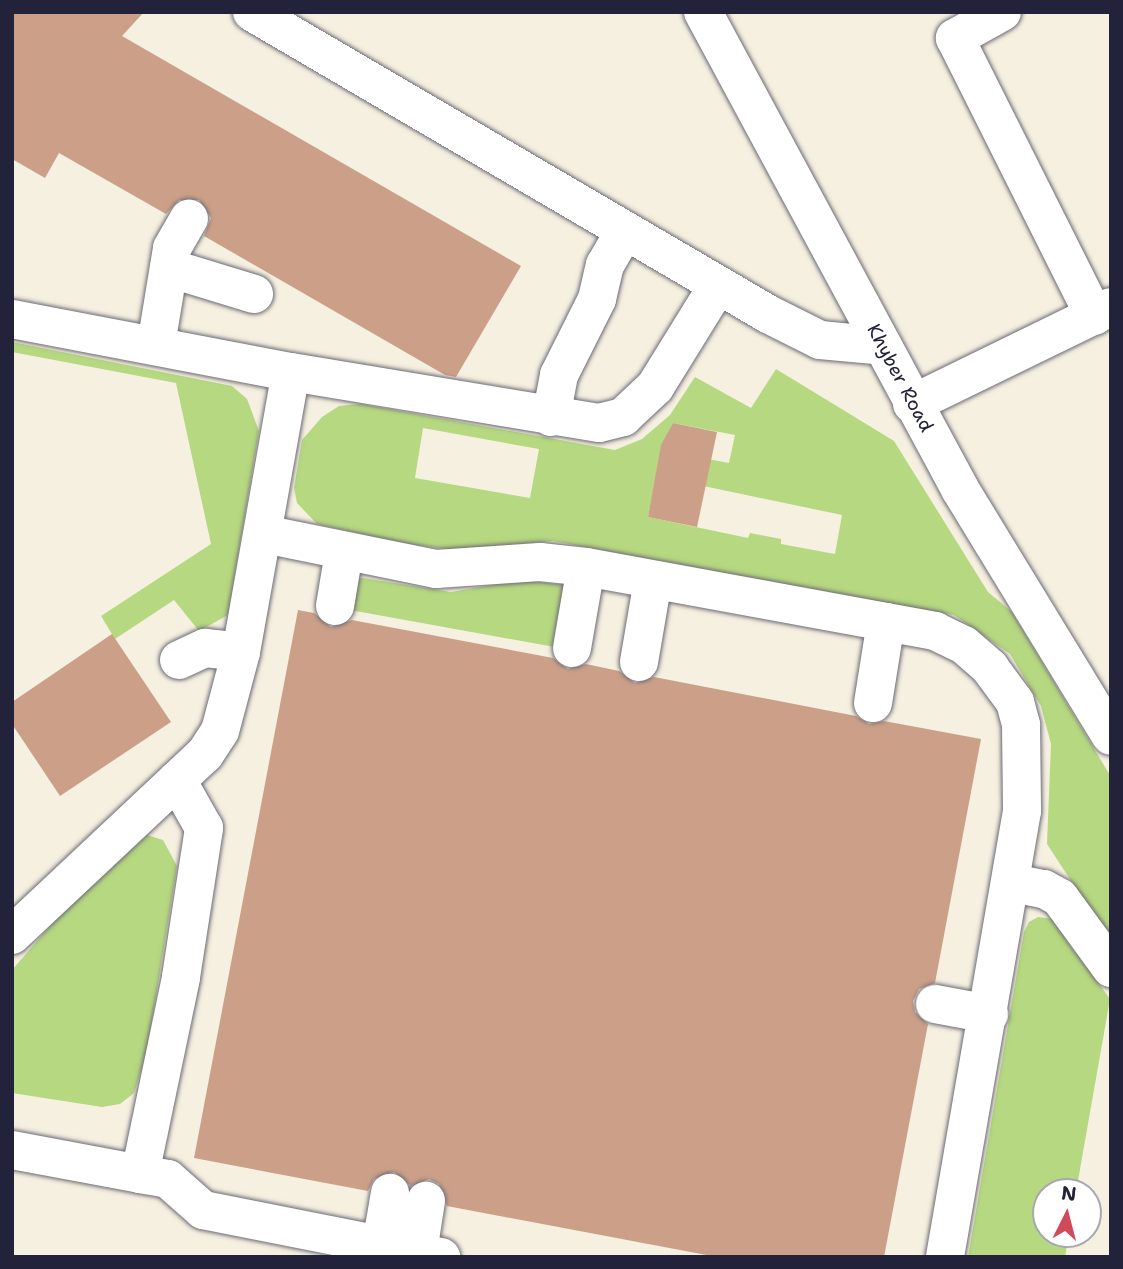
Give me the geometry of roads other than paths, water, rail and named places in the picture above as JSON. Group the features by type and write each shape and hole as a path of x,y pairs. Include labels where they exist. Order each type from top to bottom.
{"lane":[{"path":"252,12 298,24 625,231 820,340 883,346"},
{"name":"Khyber Road","path":"703,12 912,404 1054,648 1111,736"},
{"path":"912,404 1102,312 955,38 1002,12"},
{"path":"156,345 172,248 189,219"},
{"path":"551,417 558,375 597,299 604,267 625,231"},
{"path":"169,268 254,294"},
{"path":"12,319 291,372 599,423 634,410 655,387 718,285"},
{"path":"17,919 177,780 205,754 220,732 241,652 291,372"},
{"path":"264,534 436,569 540,562 586,567 935,631 964,645 990,668 1015,702 1024,769 1012,883 945,1257"},
{"path":"335,606 344,552"},
{"path":"572,648 586,567"},
{"path":"639,662 653,580"},
{"path":"873,703 886,622"},
{"path":"179,660 205,648 241,652"},
{"path":"140,1174 181,976 204,828 177,780"},
{"path":"1012,883 1044,889 1060,898 1111,968"},
{"path":"935,1004 989,1014"},
{"path":"12,1150 168,1180 203,1210 430,1254"},
{"path":"381,1245 408,1197 430,1254"}]}
